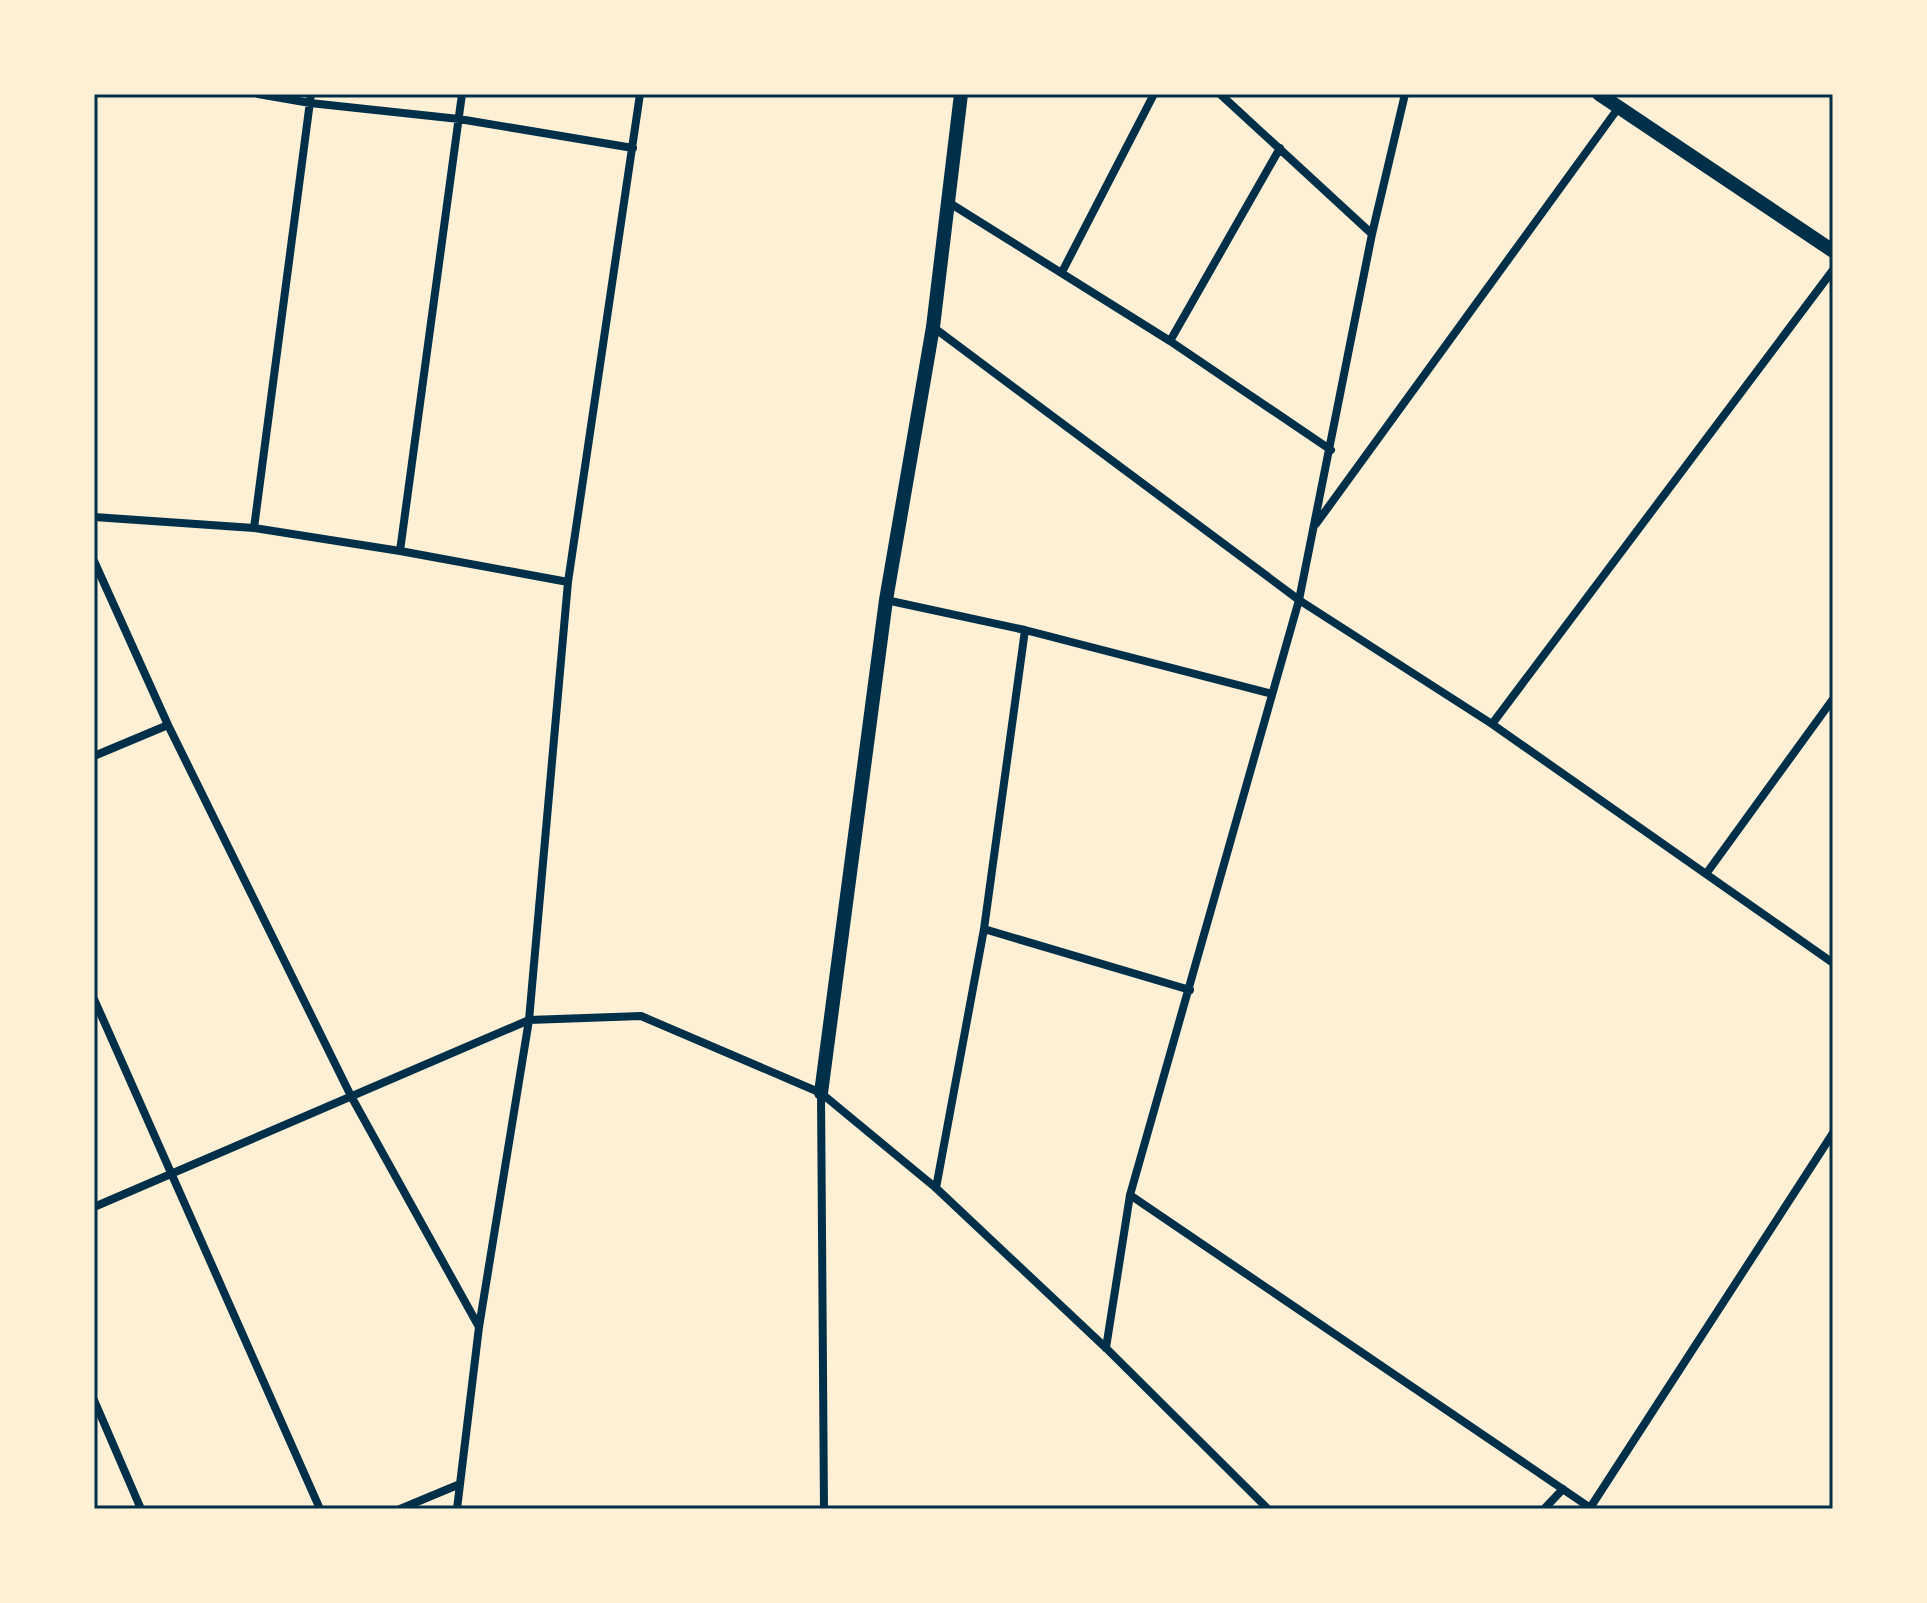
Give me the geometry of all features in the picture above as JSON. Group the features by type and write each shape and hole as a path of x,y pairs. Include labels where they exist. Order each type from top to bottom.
{"street":[{"path":"258,94 311,98 459,119 633,148"},
{"path":"400,551 462,94"},
{"path":"457,1509 479,1327 529,1020 568,582 640,94"},
{"path":"824,1509 821,1093 886,600 933,327 961,94"},
{"path":"1062,272 1154,94"},
{"path":"1220,94 1372,234"},
{"path":"1106,1348 1130,1195 1299,600 1372,234 1405,94"},
{"path":"1601,95 1831,244"},
{"path":"254,528 311,98"},
{"path":"1314,528 1619,107"},
{"path":"1170,341 1280,148"},
{"path":"947,201 1170,341 1331,450"},
{"path":"1492,724 1833,270"},
{"path":"933,327 1299,600 1492,724 1833,963"},
{"path":"94,517 254,528 568,582"},
{"path":"94,561 168,725 351,1096 479,1327"},
{"path":"886,600 1025,630 1272,694"},
{"path":"936,1188 984,929 1025,630"},
{"path":"1706,874 1833,699"},
{"path":"94,756 168,725"},
{"path":"984,929 1190,990"},
{"path":"94,999 320,1509"},
{"path":"94,1207 529,1020 641,1016 821,1093 936,1188 1106,1348 1268,1509"},
{"path":"1130,1195 1591,1508 1833,1133"},
{"path":"94,1400 141,1509"},
{"path":"400,1509 460,1484"},
{"path":"1544,1509 1563,1489"}]}
